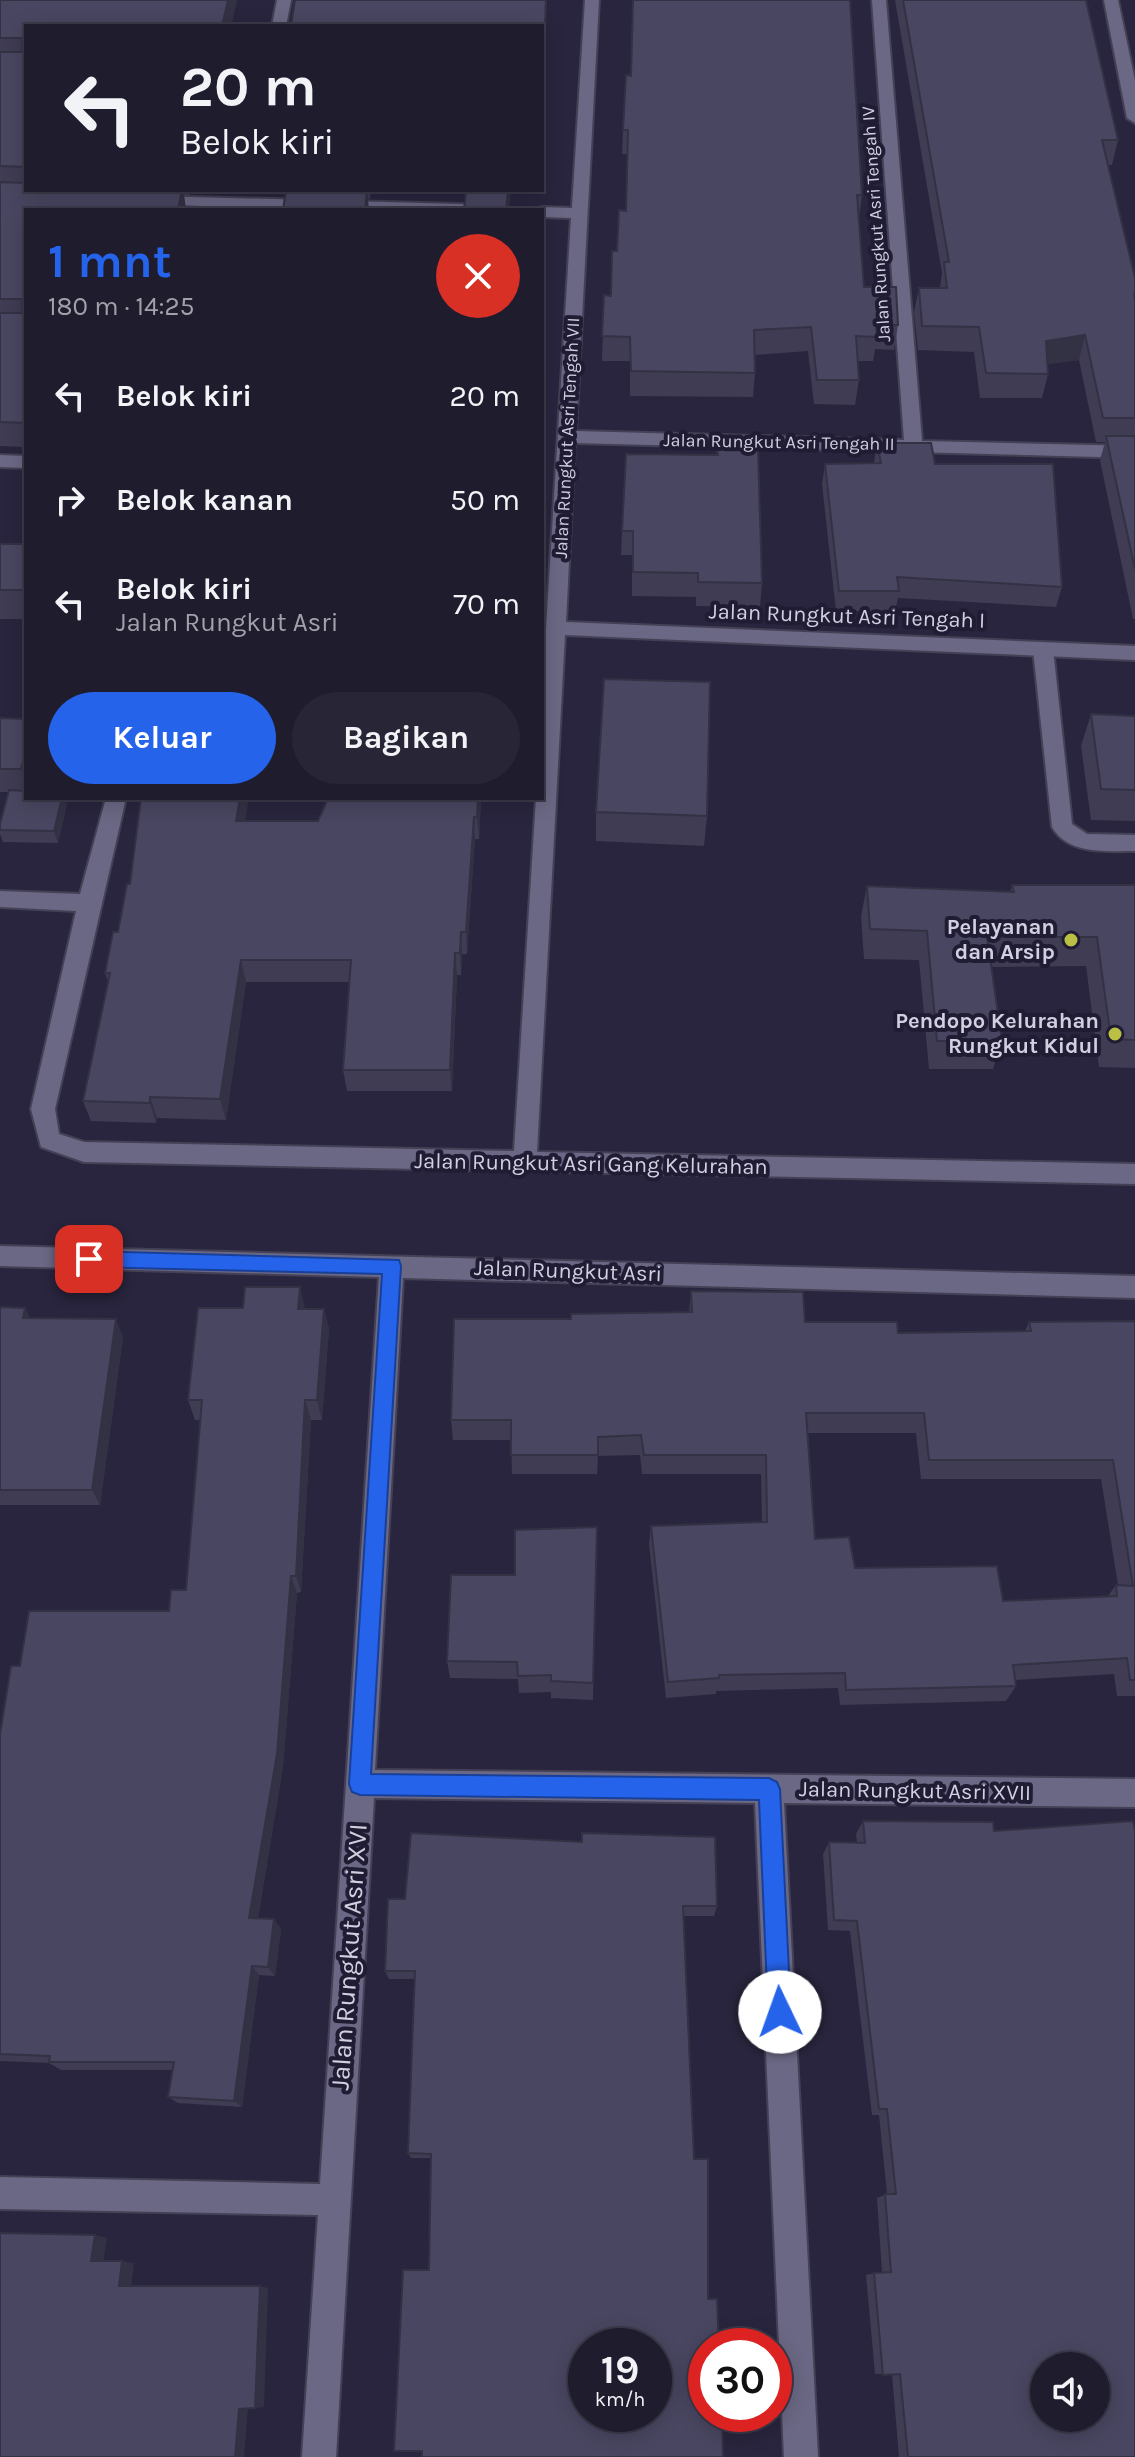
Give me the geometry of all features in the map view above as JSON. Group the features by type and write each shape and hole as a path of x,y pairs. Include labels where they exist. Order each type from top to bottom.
{"street":[{"path":"279,24 284,0"},
{"name":"Jalan Rungkut Asri Tengah VII","path":"525,1163 592,0"},
{"name":"Jalan Rungkut Asri Tengah IV","path":"879,0 913,446"},
{"path":"1111,0 1135,118"},
{"path":"137,201 243,201 441,208"},
{"path":"544,212 580,213"},
{"name":"Jalan Rungkut Asri Tengah II","path":"567,437 1135,452"},
{"path":"0,461 24,462"},
{"name":"Jalan Rungkut Asri Tengah I","path":"556,628 1135,653"},
{"path":"1043,649 1062,827 1068,835 1083,842 1135,843"},
{"path":"0,899 89,903 115,800"},
{"name":"Jalan Rungkut Asri Gang Kelurahan","path":"89,903 43,1109 49,1140 84,1152 1135,1174"},
{"name":"Jalan Rungkut Asri","path":"0,1256 1135,1287"},
{"name":"Jalan Rungkut Asri XVI","path":"319,2457 392,1266"},
{"name":"Jalan Rungkut Asri XVII","path":"360,1784 1135,1793"},
{"path":"769,1789 801,2457"},
{"path":"0,2193 334,2200"}],"building":[{"path":"0,0 228,0 222,24 24,24 24,167 0,166 0,52 22,52 22,38 0,38"},
{"path":"295,0 546,0 544,51 544,24 291,24"},
{"path":"633,0 850,0 862,195 857,195 864,287 896,287 898,325 876,324 877,337 856,336 859,380 817,380 811,327 754,330 755,373 631,371 630,337 602,336 604,295 611,296 612,251 617,251 619,210 626,211 628,130 623,130 626,75 631,76"},
{"path":"903,0 1086,0 1118,140 1102,140 1135,278 1135,418 1103,418 1085,335 1046,341 1048,374 986,373 979,327 922,326 919,288 947,288 944,262 949,262"},
{"path":"0,182 24,183 24,192 182,192 178,208 24,208 24,423 0,422 0,313 22,313 22,299 0,299"},
{"path":"286,192 367,192 365,208 283,208"},
{"path":"466,192 508,192 506,208 464,208"},
{"path":"1106,436 1135,436 1135,569"},
{"path":"877,443 931,443 935,464 1053,464 1062,587 897,577 899,591 839,591 825,464 881,463"},
{"path":"717,449 758,449 762,583 698,582 698,573 633,572 633,531 622,531 626,454 718,455"},
{"path":"0,544 24,544 24,590 0,590"},
{"path":"604,679 710,682 707,816 596,812"},
{"path":"1091,714 1135,716 1135,790 1101,789"},
{"path":"0,718 24,719 21,769 0,769"},
{"path":"9,790 24,791 24,800 62,800 54,831 0,830"},
{"path":"141,800 240,800 236,821 318,821 327,800 478,800 466,932 461,932 460,953 455,953 450,1070 343,1070 351,960 241,960 220,1099 150,1097 150,1103 83,1101 110,973 105,973 113,932 118,932 127,884 130,884"},
{"path":"1012,885 1135,885 1135,1040 1111,1039 1097,937 987,937 1002,1041 937,1041 927,931 870,929 867,886 1014,892"},
{"path":"245,1287 300,1287 298,1309 324,1309 317,1400 305,1400 296,1576 291,1576 277,1754 249,1918 274,1919 268,1967 252,1966 234,2101 168,2097 174,2062 49,2062 50,2056 0,2054 0,1734 11,1666 20,1666 29,1611 169,1611 171,1590 186,1590 202,1400 188,1400 198,1308 243,1308"},
{"path":"691,1291 803,1292 805,1322 897,1322 898,1333 1031,1331 1029,1322 1135,1321 1135,1680 1130,1680 1127,1658 1013,1665 1016,1686 846,1690 845,1673 719,1675 719,1678 668,1682 651,1526 767,1522 766,1455 644,1455 641,1435 598,1437 598,1455 511,1455 511,1420 451,1420 454,1319 571,1319 571,1314 692,1312","holes":["806,1413 924,1413 929,1460 1113,1460 1133,1586 1116,1585 1117,1596 1003,1601 997,1566 855,1568 849,1537 815,1539"]},
{"path":"0,1307 25,1308 23,1318 116,1319 92,1490 0,1490"},
{"path":"597,1527 593,1683 551,1681 551,1675 518,1676 517,1662 447,1661 451,1575 515,1575 515,1530"},
{"path":"863,1821 993,1822 994,1831 1133,1821 1135,2457 908,2457 900,2374 883,2375 874,2273 891,2272 885,2194 896,2194 887,2109 879,2109 857,1921 834,1920 829,1842 865,1843"},
{"path":"411,1833 582,1842 582,1833 715,1837 717,1906 683,1906 694,2159 708,2159 708,2299 717,2299 718,2328 688,2328 688,2432 722,2432 723,2457 422,2457 422,2451 394,2451 403,2270 429,2270 431,2154 408,2153 415,1971 385,1971 388,1899 405,1899"},
{"path":"0,2233 95,2235 91,2261 122,2261 119,2286 260,2286 255,2408 239,2409 235,2457 0,2457"}],"place":[{"name":"Pelayanan dan Arsip","path":"1071,940"},
{"name":"Pendopo Kelurahan Rungkut Kidul","path":"1115,1034"}],"route":[{"path":"89,1259 392,1266 360,1784 769,1789 780,2012"}]}
